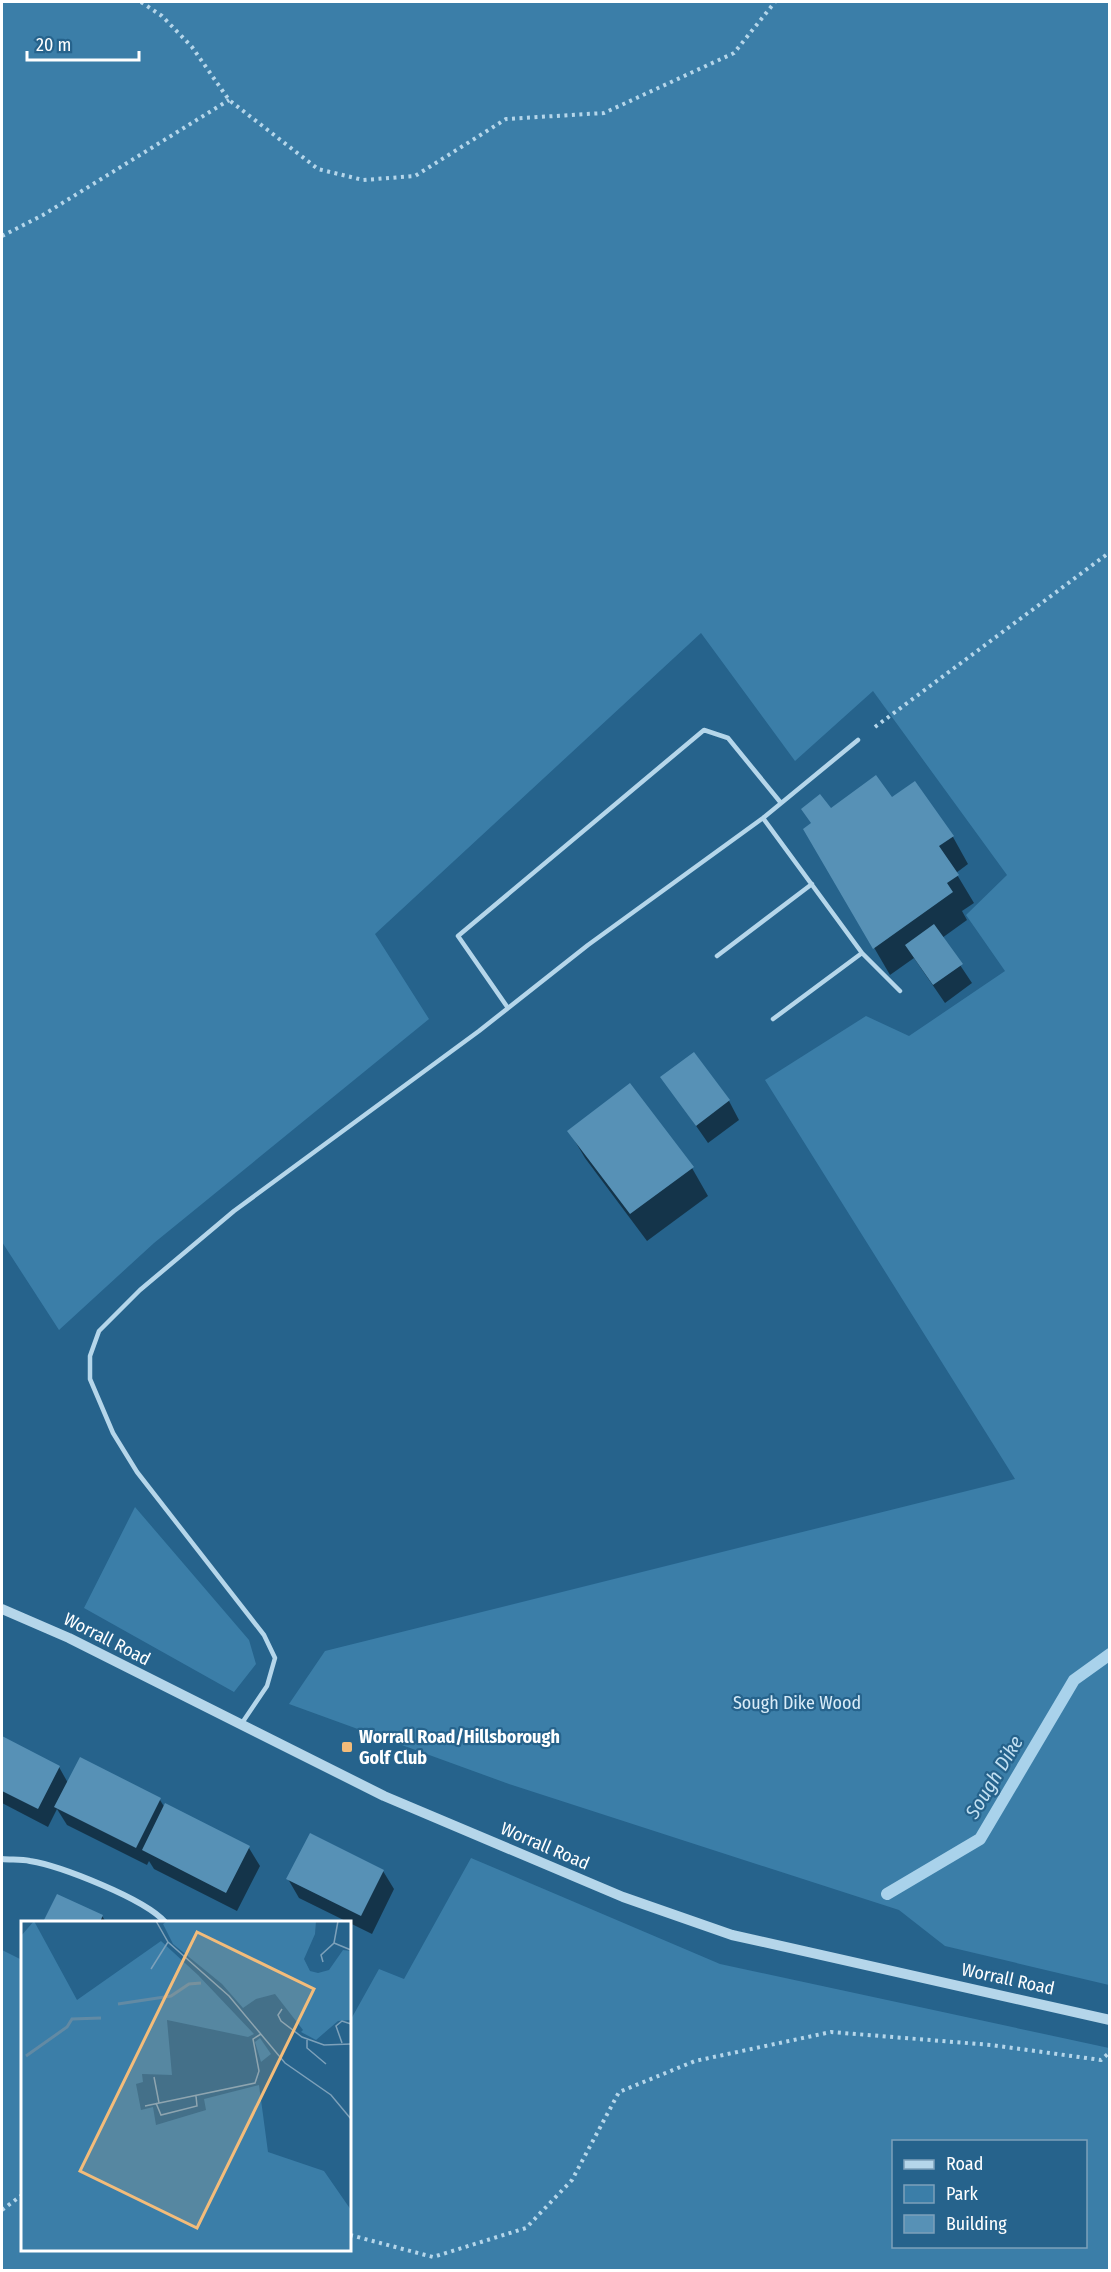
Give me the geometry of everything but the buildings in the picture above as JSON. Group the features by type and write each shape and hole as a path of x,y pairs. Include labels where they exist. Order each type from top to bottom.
{"street":[{"name":"Worrall Road","path":"2,1609 69,1638 240,1726 395,1801 624,1897 732,1935 1110,2020"},
{"path":"2,1859 30,1861 78,1875 131,1900 162,1921"}],"lane":[{"path":"508,1008 458,936 704,730 728,738 781,803"},
{"path":"240,1726 267,1686 275,1658 264,1635 137,1472 113,1432 90,1379 90,1356 99,1331 140,1290 234,1211 508,1008 588,945 763,818 858,740"},
{"path":"763,818 862,954 900,991"},
{"path":"717,956 812,884"},
{"path":"773,1019 862,954"}],"path":[{"path":"141,2 162,16 192,47 229,100 318,169 363,180 415,176 506,119 604,113 669,85 734,53 775,2"},
{"path":"2,236 43,215 229,100"},
{"path":"858,740 1110,552"},
{"path":"351,2235 434,2257 526,2228 572,2180 619,2091 694,2061 831,2031 991,2045 1101,2060 1110,2052"},
{"path":"2,2211 21,2196"}],"green space":[{"name":"Sough Dike Wood","path":"2,2 1109,2 1109,1985 945,1946 899,1910 509,1784 289,1704 325,1651 1015,1479 765,1080 866,1016 909,1036 1005,971 966,915 1007,875 873,691 795,761 701,633 375,934 429,1019 154,1243 59,1330 2,1242"},
{"path":"135,1507 249,1640 256,1664 234,1692 84,1608"},
{"path":"471,1858 720,1964 1109,2048 1109,2270 2,2270 2,1950 21,1960 21,2251 351,2251 351,2019 379,1969 404,1979"}],"waterway":[{"name":"Sough Dike","path":"887,1894 980,1839 1074,1680 1110,1654"}],"place":[{"name":"Worrall Road/Hillsborough Golf Club","path":"347,1747"}]}
